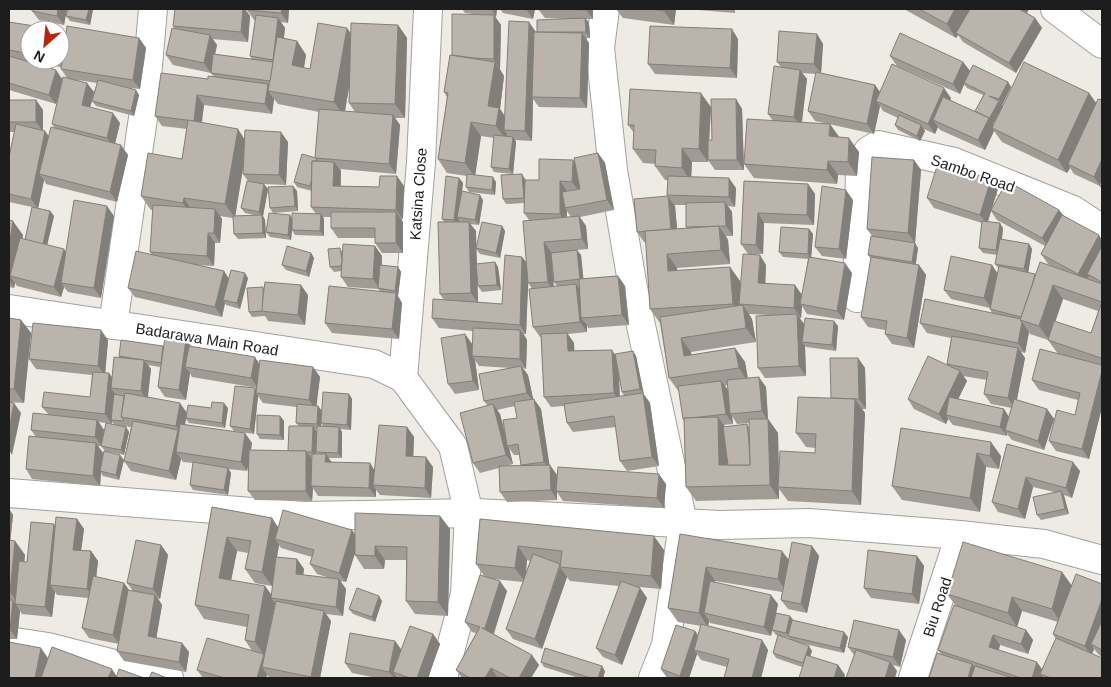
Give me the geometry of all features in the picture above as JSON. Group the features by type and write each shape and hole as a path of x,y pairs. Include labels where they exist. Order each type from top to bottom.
{"street":[{"path":"113,325 144,111 153,9"},
{"name":"Katsina Close","path":"402,378 421,162 428,9"},
{"path":"605,9 600,48 612,170 633,288 683,523 666,645 653,678"},
{"path":"1055,9 1102,44"},
{"name":"Sambo Road","path":"857,298 860,172 868,151 878,145 954,162 1073,210 1102,229"},
{"name":"Badarawa Main Road","path":"9,309 374,364 402,378"},
{"path":"402,378 453,446 469,514 465,594 443,678"},
{"path":"9,493 303,516 469,514 720,525 809,523 1044,544 1102,560"},
{"name":"Biu Road","path":"913,678 960,535"},
{"path":"9,641 48,647 169,678"}],"building":[{"path":"32,9 58,9 57,16 32,11"},
{"path":"68,9 89,9 86,20 66,16"},
{"path":"175,9 243,9 241,32 173,26"},
{"path":"247,9 282,9 281,13"},
{"path":"919,9 955,9 947,24"},
{"path":"970,9 1019,9 1035,18 1009,63 956,33"},
{"path":"452,14 494,15 494,59 452,55"},
{"path":"256,15 278,18 273,60 250,56"},
{"path":"585,18 586,32 537,32 537,20"},
{"path":"509,21 529,22 525,131 504,130"},
{"path":"9,22 20,24 20,52 9,50"},
{"path":"318,23 347,28 334,102 268,91 277,37 297,41 292,65 310,69"},
{"path":"351,23 398,25 395,104 349,103"},
{"path":"70,26 139,38 133,80 68,70 70,70"},
{"path":"650,26 732,29 730,68 648,64"},
{"path":"172,28 210,35 204,63 166,55"},
{"path":"779,31 817,34 814,64 777,62"},
{"path":"534,32 582,33 580,98 532,97"},
{"path":"900,33 963,62 953,84 890,56"},
{"path":"213,54 273,62 270,81 211,73"},
{"path":"450,55 495,62 488,106 499,108 496,126 471,122 465,163 438,159 448,93 444,92"},
{"path":"9,56 20,59 20,70 56,70 49,95 9,83"},
{"path":"1024,62 1089,93 1058,160 992,128"},
{"path":"892,64 944,88 928,124 876,101"},
{"path":"973,65 1008,82 999,99 989,96 999,101 989,119 975,111 985,93 964,83"},
{"path":"774,66 800,70 794,117 768,114"},
{"path":"816,72 875,85 867,124 808,111"},
{"path":"161,73 208,79 208,76 268,84 265,104 197,95 194,121 155,116"},
{"path":"63,77 87,83 82,105 113,113 107,138 52,124"},
{"path":"98,80 136,90 131,111 92,101"},
{"path":"630,89 701,93 699,149 682,148 682,168 655,166 656,150 633,149 634,125 628,125"},
{"path":"943,97 989,118 978,140 933,120"},
{"path":"711,99 736,99 737,160 708,160 708,140 712,140"},
{"path":"1098,99 1102,100 1102,159 1094,177 1068,164"},
{"path":"9,100 36,100 36,122 9,122"},
{"path":"319,109 393,115 389,164 315,158"},
{"path":"899,115 921,125 917,136 895,125"},
{"path":"747,119 830,124 829,136 849,138 848,162 828,161 827,170 744,164"},
{"path":"188,120 238,129 225,204 184,198 183,203 141,196 148,153 182,159"},
{"path":"16,124 45,131 31,199 9,194 9,157"},
{"path":"51,127 121,145 110,192 39,174"},
{"path":"245,130 281,132 279,175 243,174"},
{"path":"494,135 513,137 509,169 491,167"},
{"path":"598,153 607,200 565,208 562,192 580,189 574,158"},
{"path":"302,154 316,158 317,161 312,161 310,186 294,182"},
{"path":"872,157 914,160 908,233 867,229"},
{"path":"539,159 573,160 572,182 560,181 560,214 524,213 525,180 539,180"},
{"path":"312,161 334,162 333,186 379,187 380,176 397,176 396,210 311,207"},
{"path":"938,163 991,179 980,215 927,198"},
{"path":"467,174 493,177 492,190 466,187"},
{"path":"522,174 524,198 503,199 501,175"},
{"path":"446,176 459,178 454,220 442,219"},
{"path":"668,176 729,178 729,197 667,195"},
{"path":"247,181 264,184 259,212 241,208"},
{"path":"744,181 808,184 807,215 758,213 756,245 741,244"},
{"path":"1007,181 1059,210 1042,238 991,210"},
{"path":"293,186 295,206 270,208 268,187"},
{"path":"822,186 846,190 839,249 815,247"},
{"path":"462,191 480,195 475,220 457,217"},
{"path":"668,196 671,229 637,232 634,199"},
{"path":"74,200 107,206 94,288 61,283"},
{"path":"725,202 726,226 686,227 686,203"},
{"path":"153,205 215,209 214,233 208,233 207,256 150,252"},
{"path":"32,207 50,211 43,244 25,240"},
{"path":"331,212 396,212 396,243 375,243 375,228 331,228"},
{"path":"269,213 290,215 288,235 266,232"},
{"path":"292,213 321,214 320,231 292,230"},
{"path":"262,215 263,233 234,234 233,216"},
{"path":"1062,215 1099,235 1078,274 1041,254"},
{"path":"579,216 582,239 544,242 548,282 528,283 523,221"},
{"path":"9,220 13,221 9,247"},
{"path":"982,221 1000,223 996,250 979,248"},
{"path":"438,222 469,222 471,293 440,294"},
{"path":"482,222 502,226 496,253 476,248"},
{"path":"719,226 721,250 667,254 668,271 730,267 733,304 650,309 645,231"},
{"path":"781,227 809,229 808,254 779,252"},
{"path":"871,236 915,243 912,262 868,255"},
{"path":"20,238 64,249 54,287 10,276"},
{"path":"1000,239 1029,244 1024,269 995,264"},
{"path":"343,244 375,246 373,279 341,277"},
{"path":"287,246 311,253 306,271 282,265"},
{"path":"1102,246 1102,282 1087,274"},
{"path":"340,248 341,266 330,267 328,249"},
{"path":"577,250 580,279 554,282 551,253"},
{"path":"136,251 224,271 215,307 128,288"},
{"path":"743,254 760,255 758,283 795,285 794,308 739,304"},
{"path":"505,255 522,257 520,325 432,318 433,299 502,304"},
{"path":"951,256 992,265 984,298 944,290"},
{"path":"809,257 845,263 837,311 800,304"},
{"path":"871,257 919,265 907,338 885,334 887,321 861,317"},
{"path":"495,262 497,285 478,286 476,264"},
{"path":"1040,262 1102,284 1102,302 1053,285 1039,326 1020,320"},
{"path":"380,265 398,267 395,291 378,288"},
{"path":"999,266 1035,274 1021,317 990,309"},
{"path":"231,270 245,273 237,303 223,300"},
{"path":"618,276 622,315 581,318 579,279"},
{"path":"265,282 301,285 298,315 261,311"},
{"path":"576,284 580,322 533,327 529,289"},
{"path":"329,286 396,293 392,329 325,323"},
{"path":"263,287 262,311 249,312 247,288"},
{"path":"925,299 1021,319 1018,343 920,323"},
{"path":"1102,302 1101,358 1048,340 1054,321 1091,333"},
{"path":"743,305 746,328 681,338 684,356 735,348 739,368 669,378 660,317"},
{"path":"797,314 799,366 758,368 756,316"},
{"path":"9,318 21,320 14,389 9,389"},
{"path":"805,318 834,321 832,345 802,342"},
{"path":"33,323 101,330 98,366 29,359"},
{"path":"473,328 520,330 520,359 472,356"},
{"path":"567,333 568,351 612,350 614,393 544,397 541,334"},
{"path":"465,334 473,381 448,384 441,338"},
{"path":"952,336 1018,348 1008,398 984,394 988,372 947,364"},
{"path":"165,337 186,339 179,390 158,387"},
{"path":"121,340 163,346 161,363 119,356"},
{"path":"189,346 255,357 251,378 185,367"},
{"path":"1040,349 1102,365 1082,449 1049,441 1057,410 1075,415 1080,393 1032,380"},
{"path":"633,351 640,389 622,392 615,354"},
{"path":"928,356 960,371 939,414 908,399"},
{"path":"114,357 144,360 141,391 111,388"},
{"path":"830,358 858,358 859,399 831,398"},
{"path":"260,360 313,367 309,400 256,393"},
{"path":"521,366 527,393 484,401 479,374"},
{"path":"93,372 109,373 105,414 42,407 44,392 90,397"},
{"path":"759,377 762,411 730,414 727,380"},
{"path":"721,381 726,414 683,419 678,386"},
{"path":"235,386 255,388 250,429 230,426"},
{"path":"323,392 349,394 347,425 321,423"},
{"path":"125,393 180,403 176,426 121,417"},
{"path":"643,393 652,457 620,461 614,416 567,423 564,404"},
{"path":"114,394 124,396 121,417 123,421 111,420"},
{"path":"798,397 855,399 852,491 778,487 780,451 815,453 816,434 796,433"},
{"path":"949,397 1004,409 1000,427 946,415"},
{"path":"534,399 544,462 521,465 518,444 507,446 503,420 517,418 514,402"},
{"path":"1014,399 1047,409 1038,441 1005,430"},
{"path":"9,402 14,403 9,429"},
{"path":"212,402 224,403 222,423 186,418 188,405 211,408"},
{"path":"297,404 318,406 317,424 296,423"},
{"path":"493,404 506,455 473,463 460,413"},
{"path":"33,413 97,420 95,437 31,430"},
{"path":"257,415 280,416 280,435 257,434"},
{"path":"718,417 719,465 750,465 749,419 768,419 770,485 686,487 684,418"},
{"path":"133,421 178,430 169,471 124,461"},
{"path":"106,423 126,427 121,450 101,446"},
{"path":"180,424 245,433 241,462 176,452"},
{"path":"747,424 750,465 728,465 723,427"},
{"path":"379,425 407,427 406,456 426,457 425,488 373,485"},
{"path":"289,426 313,426 312,452 288,451"},
{"path":"317,426 339,427 338,453 316,452"},
{"path":"901,428 991,442 990,456 977,453 970,498 892,486"},
{"path":"29,436 96,443 93,476 26,469"},
{"path":"1007,444 1073,462 1066,488 1026,477 1018,509 992,502"},
{"path":"249,450 306,451 306,491 248,491"},
{"path":"104,451 120,455 116,475 100,471"},
{"path":"312,454 326,454 325,462 370,463 369,488 311,486"},
{"path":"193,462 228,468 224,490 190,485"},
{"path":"550,465 551,490 500,492 499,466"},
{"path":"558,467 659,474 657,498 556,491"},
{"path":"1061,491 1065,509 1037,515 1033,497"},
{"path":"212,507 272,518 262,572 245,569 251,541 227,537 219,578 265,586 255,642 245,640 249,615 195,605"},
{"path":"283,510 352,530 339,573 310,564 314,550 275,539"},
{"path":"355,513 440,516 438,602 406,601 407,547 375,546 375,556 355,555"},
{"path":"56,517 77,519 73,550 91,551 87,589 50,585"},
{"path":"480,519 654,536 651,576 560,567 562,551 518,546 515,568 476,564"},
{"path":"31,522 54,524 45,607 15,604 19,561 27,562"},
{"path":"680,534 782,551 778,579 706,567 699,613 668,608"},
{"path":"9,540 15,541 10,592 9,592"},
{"path":"136,540 161,545 153,589 127,583"},
{"path":"792,542 812,546 801,604 781,600"},
{"path":"963,542 1062,572 1052,609 1012,597 1008,613 947,594"},
{"path":"868,550 917,556 912,594 864,588"},
{"path":"533,554 560,564 535,639 506,629"},
{"path":"276,557 297,559 296,574 339,579 336,607 271,598"},
{"path":"1076,574 1102,584 1102,599 1085,646 1053,634"},
{"path":"480,575 500,581 485,628 482,628 532,655 519,678 510,678 491,668 485,678 470,678 456,670 480,627 465,622"},
{"path":"93,576 124,583 113,635 82,628"},
{"path":"621,581 640,588 615,655 596,648"},
{"path":"710,581 771,595 764,627 704,613"},
{"path":"357,588 379,596 372,617 349,609"},
{"path":"128,590 155,595 148,636 182,643 179,662 117,651"},
{"path":"9,600 13,600 10,630 9,629"},
{"path":"276,601 324,611 311,677 262,667"},
{"path":"954,605 1026,630 1021,644 993,635 989,647 1037,662 1032,678 1021,678 938,650"},
{"path":"776,613 790,616 786,633 772,630"},
{"path":"792,620 844,632 840,648 788,636"},
{"path":"854,620 899,630 893,657 848,647"},
{"path":"1102,621 1102,650 1091,644"},
{"path":"701,624 762,640 752,678 724,678 729,659 694,650"},
{"path":"676,625 695,631 680,676 661,669"},
{"path":"410,626 433,634 417,678 410,678 393,672"},
{"path":"350,633 395,641 389,672 345,663"},
{"path":"778,635 809,646 803,663 773,653"},
{"path":"207,638 264,654 257,678 225,678 197,670"},
{"path":"1056,638 1102,658 1102,678 1051,678 1040,674"},
{"path":"9,642 41,648 35,678 9,678"},
{"path":"52,647 112,669 108,678 41,678"},
{"path":"545,648 602,666 598,678 591,678 541,662"},
{"path":"856,650 890,662 885,678 846,678"},
{"path":"937,653 972,664 968,678 929,678"},
{"path":"806,655 838,665 834,678 799,678"},
{"path":"975,666 1013,678 971,678"},
{"path":"119,669 144,678 116,678"},
{"path":"152,672 167,678 149,678"}]}
